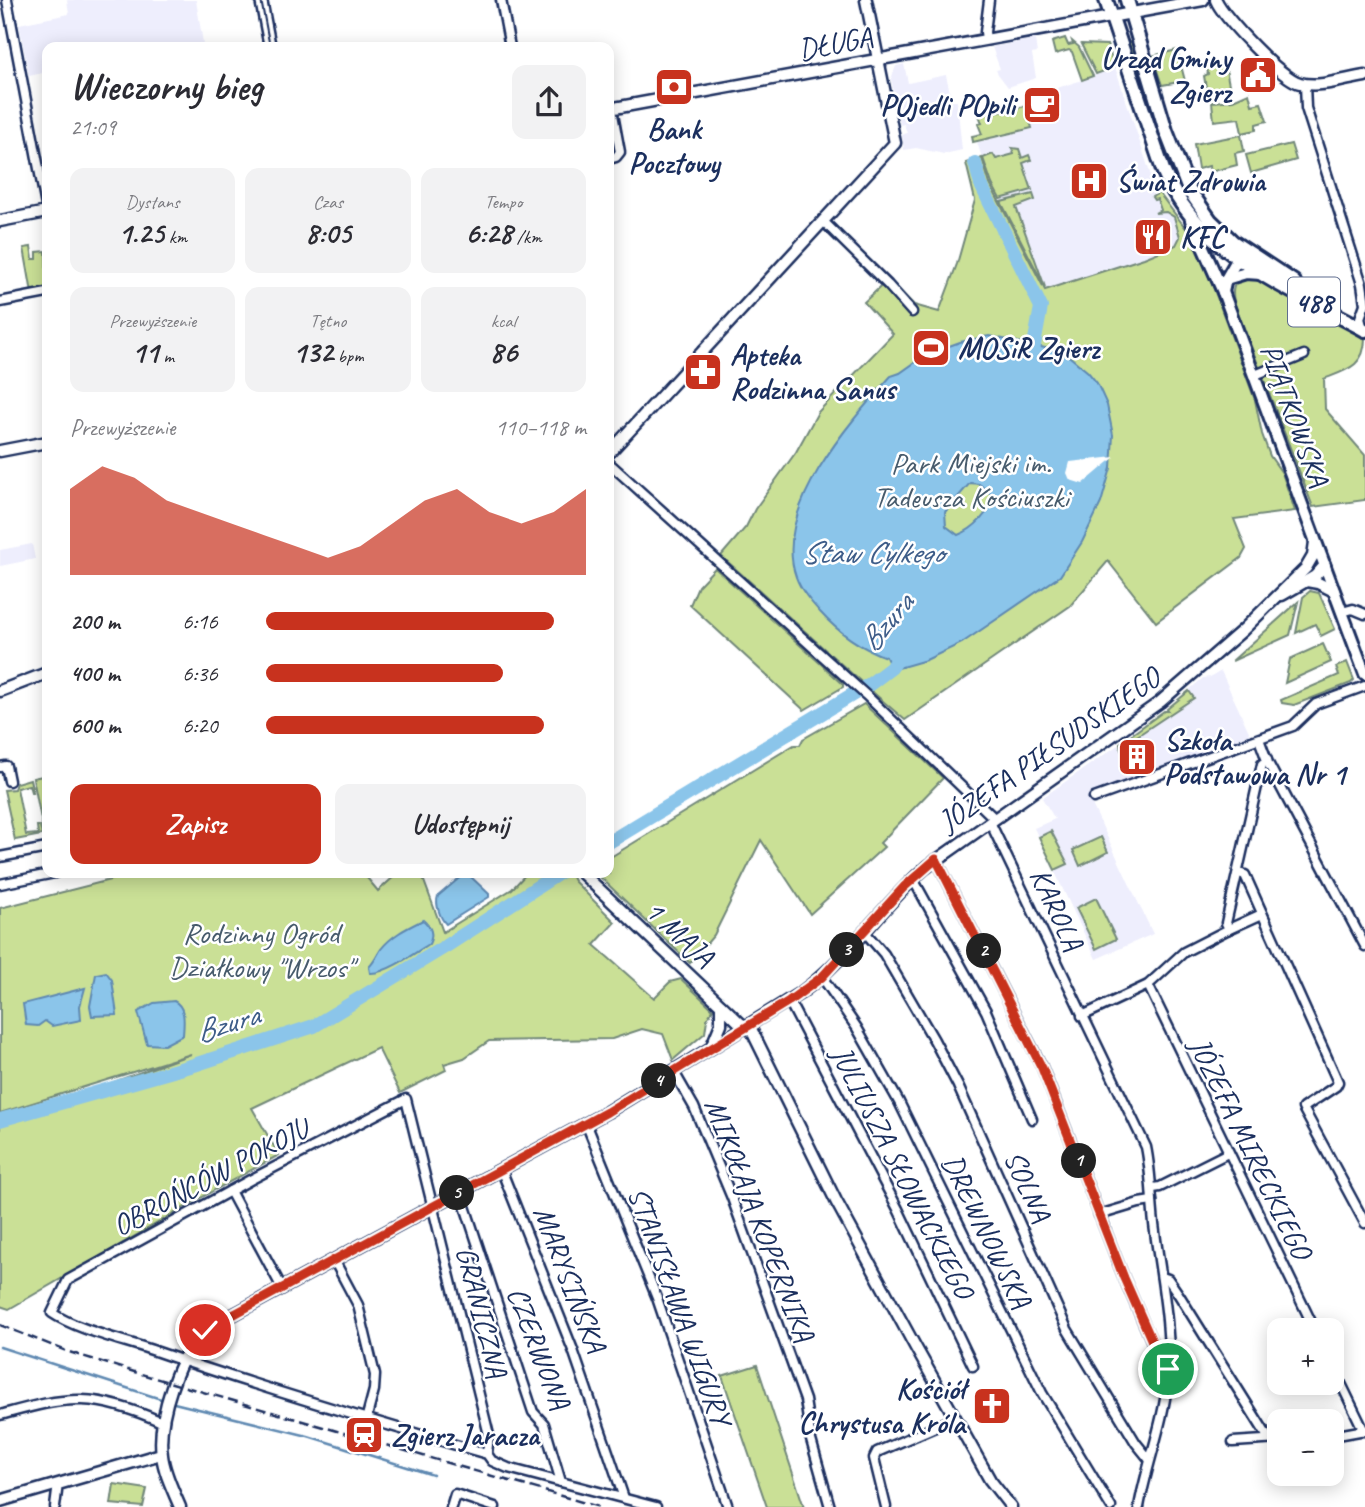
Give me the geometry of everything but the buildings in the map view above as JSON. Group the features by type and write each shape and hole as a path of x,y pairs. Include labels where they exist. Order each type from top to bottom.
{"main road":[{"name":"488","path":"1106,0 1163,170 1171,189 1188,215 1265,274 1364,324"},
{"name":"488","path":"1128,7 1184,180 1210,220 1241,254 1364,324"},
{"name":"PIĄTKOWSKA","path":"1188,215 1223,292 1365,674"},
{"path":"1223,292 1226,279 1241,254"},
{"path":"1226,279 1246,273 1265,274"}],"street":[{"path":"7,0 42,186"},
{"path":"261,0 269,42"},
{"path":"502,0 509,42"},
{"path":"614,448 895,143 866,0"},
{"path":"986,39 989,0"},
{"name":"DŁUGA","path":"614,108 1111,16 1128,7 1203,0"},
{"path":"1216,0 1228,20 1291,80 1305,84 1365,76"},
{"path":"1305,84 1306,108 1363,286 1364,324"},
{"path":"614,126 620,152 614,158"},
{"path":"0,221 42,213"},
{"path":"823,221 912,312"},
{"path":"0,302 42,294"},
{"path":"1255,375 1304,355"},
{"path":"0,451 42,443"},
{"path":"614,468 855,685 992,820"},
{"path":"1306,568 1313,556 1315,540"},
{"path":"1306,568 1314,564 1325,565"},
{"name":"JÓZEFA PIŁSUDSKIEGO","path":"1273,601 1307,581 1325,565"},
{"name":"JÓZEFA PIŁSUDSKIEGO","path":"161,1454 162,1422 182,1360 189,1347 205,1330 586,1123 789,1001 822,977 913,879 936,859 1160,702 1306,568"},
{"path":"1307,581 1334,591"},
{"path":"1342,612 1353,609 1365,614"},
{"path":"0,691 42,675"},
{"path":"1094,798 1296,724 1316,704 1365,686"},
{"path":"1259,738 1267,761 1365,946"},
{"path":"1229,929 1226,923 1262,764 1267,761"},
{"path":"0,767 6,766 9,781"},
{"name":"KAROLA","path":"992,820 1082,1016 1143,1138 1153,1188 1152,1201 1168,1356 1164,1407 1139,1507"},
{"path":"0,857 42,849"},
{"path":"936,859 1042,1068 1099,1216 1152,1342 1159,1353 1168,1356"},
{"path":"1239,873 1245,875 1338,1082 1303,1108 1365,1223"},
{"path":"0,884 42,876"},
{"name":"1 MAJA","path":"587,878 752,1031 836,1201 990,1480 1012,1507"},
{"path":"913,879 986,1011 1032,1119"},
{"path":"1082,1016 1148,985 1184,952 1262,914"},
{"name":"SOLNA","path":"864,931 884,954 912,1000 958,1086 1067,1329 1149,1460"},
{"name":"DREWNOWSKA","path":"822,977 857,1028 899,1102 1042,1393 1111,1507"},
{"name":"JÓZEFA MIRECKIEGO","path":"1148,985 1309,1318"},
{"name":"JULIUSZA SŁOWACKIEGO","path":"789,1001 898,1209 973,1366"},
{"path":"711,1048 721,1024 721,1005"},
{"name":"MIKOŁAJA KOPERNIKA","path":"674,1072 694,1107 727,1187 805,1400 811,1440 831,1507"},
{"name":"OBROŃCÓW POKOJU","path":"182,1360 52,1313 68,1280 406,1099"},
{"name":"GRANICZNA","path":"406,1099 488,1435 487,1454"},
{"name":"STANISŁAWA WIGURY","path":"586,1123 657,1298 728,1507"},
{"path":"1153,1188 1228,1153"},
{"name":"MARYSIŃSKA","path":"501,1169 550,1288 624,1498"},
{"path":"230,1191 282,1288"},
{"name":"CZERWONA","path":"460,1191 533,1412 544,1424 561,1482"},
{"path":"1099,1216 1152,1201"},
{"path":"334,1260 358,1305 375,1375 374,1391 366,1420"},
{"path":"1161,1277 1168,1279 1179,1295 1267,1436"},
{"path":"182,1360 366,1420 487,1454 492,1461 508,1468 656,1507"},
{"path":"1344,1389 1365,1431 1344,1434"},
{"path":"0,1415 46,1403 82,1400 130,1408 162,1422"},
{"path":"886,1507 874,1458 877,1452 956,1418"},
{"path":"1233,1442 1267,1439"},
{"path":"0,1500 161,1454 180,1507"},
{"path":"55,1507 58,1484"},
{"path":"451,1507 455,1494 495,1507"}],"shaded area":[{"path":"67,0 196,0 203,42 42,42 42,73 29,76 19,24 69,14"},
{"path":"1035,39 1037,53 1032,54 1036,78 1008,87 996,70 1000,69 992,47"},
{"path":"904,64 908,83 946,75 952,101 957,101 962,150 944,154 916,148 904,150 902,135 907,133 904,124 900,125 891,79 896,66"},
{"path":"1115,67 1157,194 1194,239 1044,290 990,184 977,142 1033,129 1023,99"},
{"path":"32,544 35,559 0,566 0,550"},
{"path":"1221,671 1250,734 1088,796 1153,934 1096,959 1034,828 1055,819 1042,798 1154,720 1203,678"}],"green space":[{"path":"1065,38 1068,45 1073,44 1072,41 1079,47 1093,76 1082,80 1069,50 1055,54 1052,42"},
{"path":"1133,41 1174,170 1204,226 1171,177 1126,43"},
{"path":"1081,44 1107,45 1115,67 1096,74"},
{"path":"1177,50 1185,81 1162,85 1152,56"},
{"path":"1225,64 1230,90 1207,93 1204,76 1208,74 1207,68"},
{"path":"1249,93 1252,105 1261,103 1267,121 1256,124 1256,130 1242,133 1239,118 1214,121 1212,102 1233,100"},
{"path":"1026,106 1032,128 973,142 972,136 982,134 978,124 982,123 979,115"},
{"path":"1241,135 1244,151 1235,153 1237,165 1210,172 1209,166 1198,169 1194,144"},
{"path":"1291,144 1296,160 1251,173 1246,155"},
{"path":"1012,148 1019,149 1022,158 1029,155 1031,160 1023,163 1032,190 1000,199 983,158 993,154 996,159 1014,154"},
{"name":"Park Miejski im. Tadeusza Kościuszki","path":"982,158 990,184 1045,290 1176,245 1180,237 1174,217 1166,212 1155,213 1161,210 1157,199 1152,197 1159,193 1194,239 1202,257 1255,400 1270,456 1282,473 1295,511 1234,519 1246,549 1241,558 1156,622 1108,561 1070,606 905,720 721,556 746,527 755,509 796,452 818,412 893,334 864,302 889,279 914,305 939,312 957,264 975,200 966,163"},
{"path":"1033,194 1035,200 1016,207 1045,287 1001,202"},
{"path":"31,247 33,259 37,259 37,252 42,251 42,291 32,293 24,248"},
{"path":"1243,277 1288,293 1365,338 1362,355 1353,366 1324,379 1325,409 1365,455 1365,500 1313,507 1234,302 1234,288"},
{"path":"715,568 843,684 843,687 804,710 690,605 698,586"},
{"path":"1310,591 1319,593 1335,629 1321,636 1315,624 1296,633 1303,597"},
{"path":"1298,602 1290,635 1232,661"},
{"path":"1323,644 1331,662 1285,683 1290,659"},
{"path":"1347,662 1354,680 1351,683 1294,705 1282,703 1281,700 1339,675 1336,667"},
{"path":"1189,691 1194,698 1125,744 1127,748 1121,750 1120,743 1164,711 1168,711 1167,709"},
{"path":"864,704 943,778 880,843 884,847 810,914 761,840 714,935 690,963 601,878 614,878 614,855 794,745 800,745 803,739"},
{"path":"42,776 42,825 33,778"},
{"path":"30,779 33,792 29,785 17,788 26,835 38,834 37,826 40,826 42,835 15,840 4,790 14,789 16,783"},
{"path":"1051,831 1068,864 1055,870 1039,837"},
{"path":"1101,837 1108,852 1080,866 1073,850"},
{"name":"Rodzinny Ogród Działkowy \"Wrzos\"","path":"367,878 378,891 392,878 423,878 443,932 512,889 522,878 572,878 615,922 594,945 654,998 670,982 681,979 713,1009 707,1019 705,1033 673,1060 663,1034 642,1029 612,1039 489,1041 464,1058 444,1064 446,1070 400,1093 378,1048 252,1108 279,1155 9,1309 0,1306 0,1123 191,1054 0,1113 0,908 114,879"},
{"path":"1096,898 1116,939 1096,949 1076,908"},
{"path":"757,1365 804,1507 767,1507 722,1376"},
{"path":"114,1484 147,1489 143,1507 111,1504"}],"water":[{"name":"Staw Cylkego","path":"989,336 1064,352 1088,372 1097,383 1107,405 1113,435 1111,468 1101,503 1082,542 1060,576 962,643 926,660 895,669 891,668 886,657 850,639 835,627 803,592 796,577 792,551 795,523 819,468 855,417 891,376 900,373 928,350 930,353 960,342","holes":["970,483 979,484 993,496 989,508 970,529 958,535 946,526 945,512"]},
{"path":"459,878 472,878 489,894 489,897 446,924 439,911 438,896"},
{"path":"423,920 431,931 429,944 392,967 370,973 369,967 385,944 400,932"},
{"path":"106,972 112,980 117,1015 92,1016 90,1006 96,974"},
{"path":"85,988 80,1006 81,1020 52,1026 45,1021 38,1026 26,1025 23,1004"},
{"path":"174,1001 181,1007 183,1035 164,1045 147,1044 138,1012 154,1003"}],"pier":[{"path":"1115,457 1083,484 1070,480 1067,473 1070,462"}],"waterway":[{"name":"Bzura","path":"975,163 981,185 1041,307 1031,362"},
{"name":"Bzura","path":"614,839 870,684 891,668 902,653"},
{"name":"Bzura","path":"0,1120 194,1065 314,1026 551,878"},
{"path":"0,1347 164,1400"},
{"path":"170,1402 308,1436 433,1475"}],"tram line":[{"path":"261,0 269,42"}],"railway":[{"path":"0,1325 69,1352 141,1374 599,1507"}],"place":[{"name":"Urząd Gminy Zgierz","path":"1258,75"},
{"name":"Bank Pocztowy","path":"674,87"},
{"name":"POjedli POpili","path":"1042,105"},
{"name":"Świat Zdrowia","path":"1089,181"},
{"name":"KFC","path":"1153,237"},
{"name":"MOSiR Zgierz","path":"931,348"},
{"name":"Apteka Rodzinna Sanus","path":"703,372"},
{"name":"Szkoła Podstawowa Nr 1","path":"1137,757"},
{"name":"Kościół Chrystusa Króla","path":"992,1406"},
{"name":"Zgierz Jaracza","path":"364,1435"}],"route":[{"path":"205,1330 607,1112 789,1001 822,977 904,887 936,859 1042,1068 1124,1278 1156,1350 1168,1356 1168,1369"}]}
